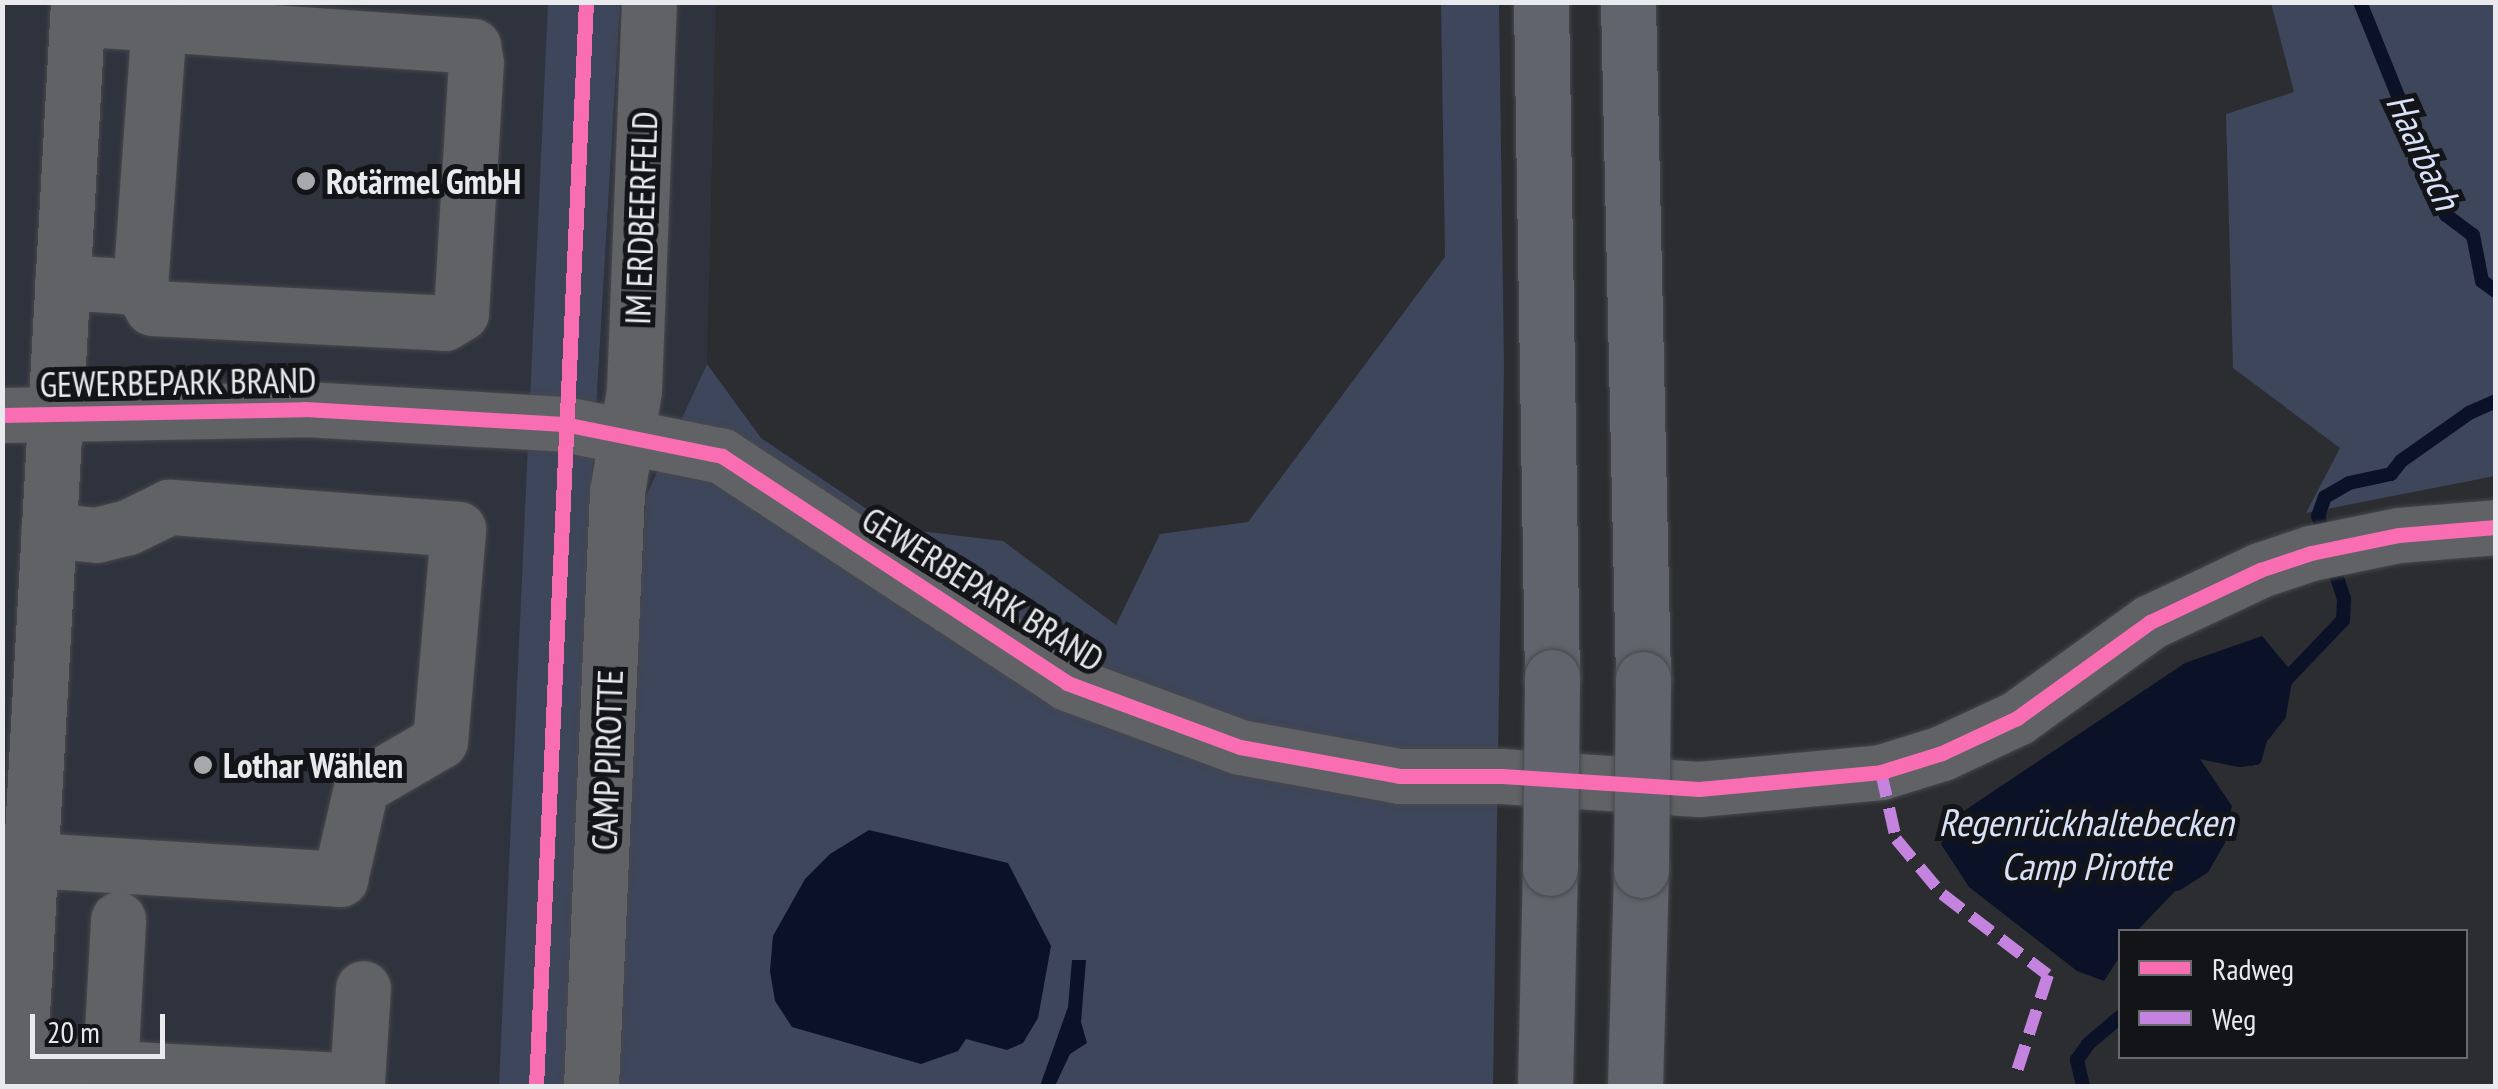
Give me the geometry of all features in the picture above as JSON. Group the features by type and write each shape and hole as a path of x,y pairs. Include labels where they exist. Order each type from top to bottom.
{"highway":[{"path":"1541,2 1552,677 1546,1086"},
{"path":"1628,2 1643,678 1635,1086"}],"street":[{"name":"IM ERDBEERFELD","path":"629,434 650,2"},
{"name":"GEWERBEPARK BRAND","path":"18,1075 48,530 28,413 62,282 77,10"},
{"path":"77,10 159,23 472,46 476,63 461,314 444,323 152,308 140,287 159,23"},
{"path":"62,282 140,287"},
{"name":"GEWERBEPARK BRAND","path":"28,413 305,409 564,424 629,434 722,456 1066,683 1240,747 1399,776 1502,776 1699,789 1881,772 1942,753 2017,718 2150,622 2260,570 2330,548 2496,526"},
{"name":"CAMP PIROTTE","path":"591,1086 617,492 629,434"},
{"path":"31,860 340,879 361,786 440,741 458,529 169,508 128,527 97,535 48,530"},
{"path":"110,1069 118,919"},
{"path":"18,1075 110,1069 357,1081 364,988"}],"shaded area":[{"path":"2,3 548,3 548,1086 2,1086"},
{"path":"548,3 620,3 591,494 570,1086 499,1086"},
{"path":"620,3 716,3 707,364 646,496 614,1080 621,1086 570,1086 591,494"},
{"path":"1441,3 1499,3 1504,367 1493,1086 621,1086 614,1080 646,496 707,364 761,438 895,528 1003,541 1116,625 1160,534 1248,522 1445,257"},
{"path":"2271,3 2495,3 2495,476 2306,513 2340,448 2233,368 2226,114 2294,92"}],"water":[{"name":"Regenrückhaltebecken Camp Pirotte","path":"2262,636 2293,673 2253,766 2207,749 2200,759 2232,806 2224,840 2139,929 2118,929 2118,959 2104,981 2077,971 1969,887 1941,844 1961,813 2185,663"},
{"path":"869,830 1008,863 1051,946 1038,1018 1023,1043 1007,1050 966,1039 958,1051 921,1064 792,1027 775,1001 770,971 773,936 805,879 830,854"},
{"path":"1072,960 1086,960 1081,1022 1087,1043 1070,1054 1055,1086 1040,1086 1068,1007"}],"waterway":[{"name":"Haarbach","path":"2360,2 2446,215 2473,235 2482,281 2496,291"},
{"name":"Haarbach","path":"2326,540 2318,516 2325,497 2349,483 2391,474 2401,461 2469,413 2496,401"},
{"name":"Haarbach","path":"2189,750 2240,760 2255,758 2260,739 2279,715 2285,681 2343,620 2344,599 2332,561"},
{"name":"Haarbach","path":"2177,884 2203,867 2219,839"},
{"name":"Haarbach","path":"2083,1086 2077,1060 2088,1044 2118,1019"}],"marked path":[{"path":"1881,772 1896,839 1942,894 2048,975 2017,1071"}],"cycle path":[{"path":"536,1086 586,2"},
{"path":"2,415 305,409 564,424 722,456 1067,683 1240,747 1399,776 1502,776 1699,789 1881,772 1942,753 2017,718 2150,622 2260,570 2311,553 2399,535 2496,527"}],"place":[{"name":"Rotärmel GmbH","path":"306,181"},
{"name":"Lothar Wählen","path":"203,765"}]}
